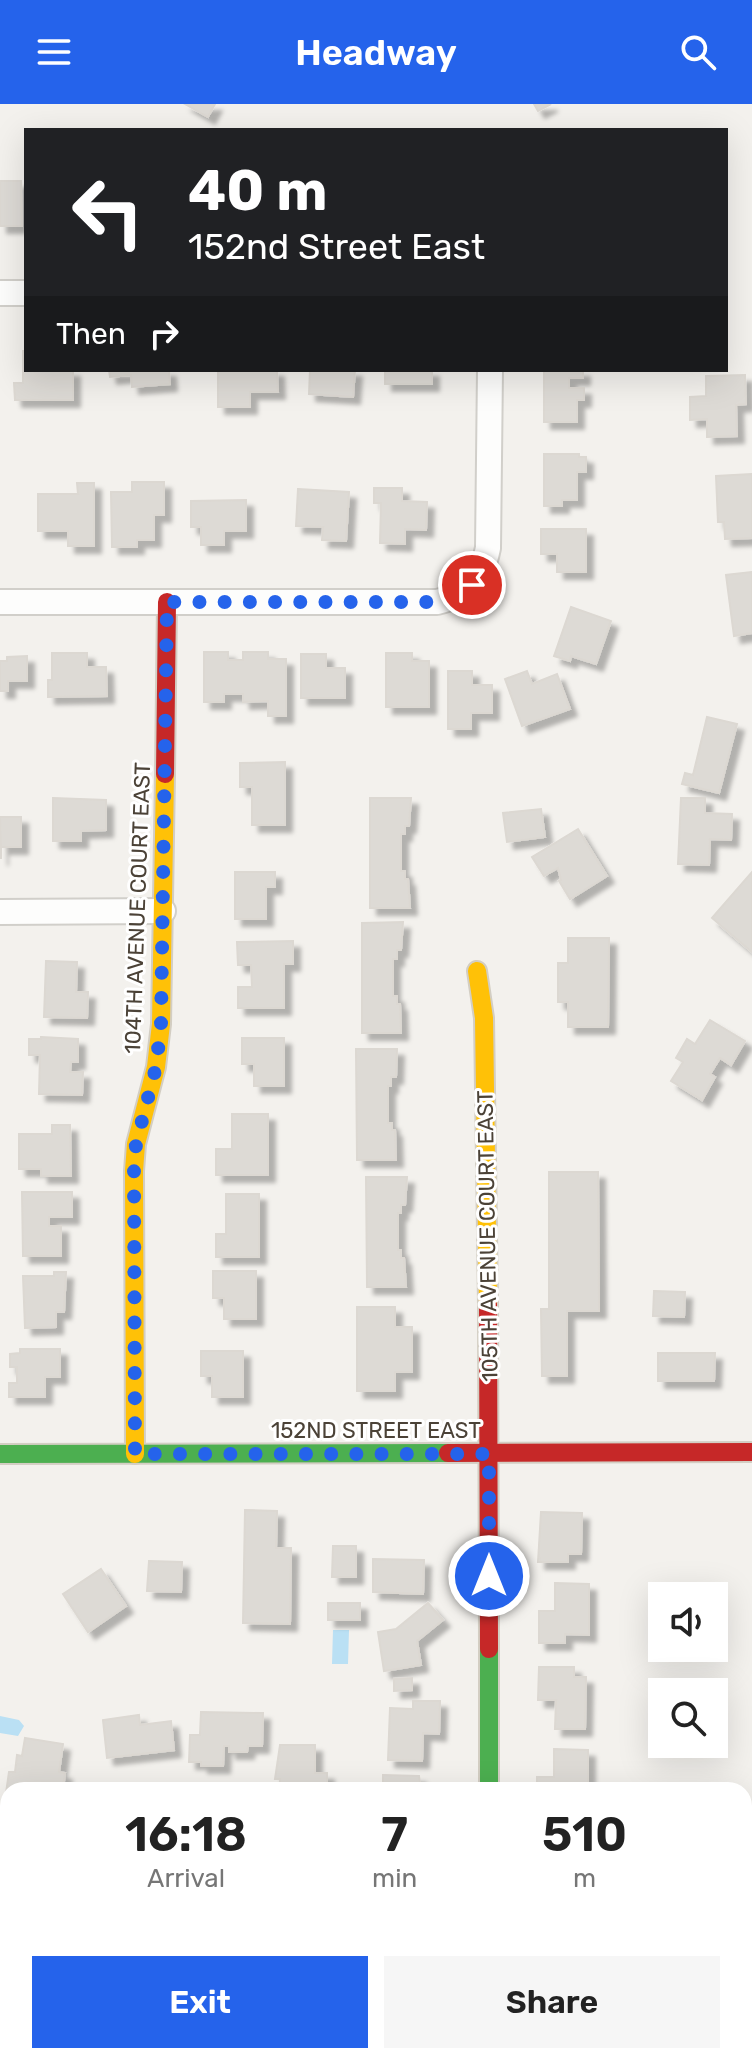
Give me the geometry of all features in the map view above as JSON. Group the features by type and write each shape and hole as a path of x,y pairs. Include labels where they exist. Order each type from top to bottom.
{"street":[{"path":"0,293 24,293"},
{"path":"0,602 437,602 454,598 472,585 484,566 488,548 490,372"},
{"name":"104TH AVENUE COURT EAST","path":"135,1454 134,1171 136,1144 158,1053 161,1024 167,602"},
{"path":"0,912 163,911"},
{"name":"105TH AVENUE COURT EAST","path":"477,971 484,1018 489,1782"},
{"name":"152ND STREET EAST","path":"0,1454 752,1452"}],"water":[{"path":"333,1630 349,1630 348,1664 332,1664"},
{"path":"0,1716 19,1720 24,1726 18,1736 0,1733"}],"building":[{"path":"185,104 215,104 208,117"},
{"path":"534,104 551,104 538,111"},
{"path":"0,181 21,181 22,226 0,226"},
{"path":"24,351 24,372 73,372 73,400 15,400 14,383 23,383"},
{"path":"109,372 169,372 170,384 132,387 131,375 110,377"},
{"path":"218,372 277,372 278,392 250,392 250,407 218,407"},
{"path":"310,372 355,372 353,397 309,394"},
{"path":"385,372 432,372 432,384 385,384"},
{"path":"544,372 583,372 583,378 569,378 569,388 584,388 584,400 577,400 577,422 544,422"},
{"path":"745,375 746,404 736,405 737,436 707,437 707,419 690,420 690,397 706,396 706,376"},
{"path":"544,454 579,454 579,457 586,457 586,472 577,472 577,500 562,500 562,506 544,506"},
{"path":"752,474 752,538 725,539 724,522 718,522 716,476"},
{"path":"132,482 164,482 164,515 154,515 154,540 137,540 137,547 112,547 111,492 132,492"},
{"path":"77,483 94,483 94,546 68,546 68,531 38,531 38,494 78,494"},
{"path":"374,488 402,488 402,501 427,502 426,530 405,529 405,544 380,543 381,503 374,503"},
{"path":"298,489 349,492 346,541 322,540 323,527 296,526"},
{"path":"246,500 246,531 224,531 224,545 201,545 201,527 191,527 191,501"},
{"path":"541,529 586,529 586,572 557,572 557,554 541,554"},
{"path":"752,572 752,633 734,636 726,575"},
{"path":"571,607 611,621 596,664 571,656 570,661 554,656"},
{"path":"204,652 228,652 228,660 243,660 243,652 268,652 268,659 286,659 286,716 268,716 268,701 243,702 243,694 224,694 224,702 204,702"},
{"path":"52,653 87,653 87,667 106,667 107,696 48,697 48,680 52,680"},
{"path":"386,653 412,653 412,661 429,661 429,707 386,707"},
{"path":"301,654 326,654 326,668 345,668 345,698 301,698"},
{"path":"27,656 27,681 8,681 8,691 0,691 0,661 7,661 7,657"},
{"path":"448,671 472,671 472,685 492,685 492,713 471,713 471,729 448,729"},
{"path":"527,671 532,684 557,674 570,709 522,726 505,679"},
{"path":"707,717 737,724 719,793 682,784 685,773 693,775"},
{"path":"285,762 285,825 252,825 252,787 240,787 240,763"},
{"path":"53,798 106,800 106,830 81,831 81,841 53,841"},
{"path":"370,798 411,798 409,826 405,826 405,834 401,834 401,871 405,871 405,879 408,879 410,908 370,908"},
{"path":"681,798 705,798 705,813 732,814 731,840 710,839 709,865 678,864"},
{"path":"541,809 545,837 507,842 503,813"},
{"path":"0,817 21,817 21,847 1,847 1,859"},
{"path":"578,829 607,876 570,899 559,881 558,868 544,876 532,857"},
{"path":"235,872 275,872 275,887 266,887 266,919 235,919"},
{"path":"752,872 752,952 712,918"},
{"path":"403,922 401,950 397,950 397,959 393,959 393,996 397,996 397,1004 400,1004 401,1033 362,1033 362,923"},
{"path":"568,938 609,938 608,1027 568,1027 568,1002 558,1002 558,963 568,963"},
{"path":"293,941 293,964 284,964 284,1008 238,1008 238,987 252,987 251,965 238,965 237,942"},
{"path":"46,961 77,962 76,992 88,992 87,1018 44,1017"},
{"path":"710,1020 745,1041 731,1065 720,1058 710,1074 715,1077 702,1100 671,1081 683,1062 676,1058 687,1039 695,1044"},
{"path":"242,1038 284,1038 284,1086 254,1086 254,1064 242,1064"},
{"path":"29,1039 78,1039 78,1062 71,1062 70,1072 83,1072 82,1095 39,1094 40,1055 29,1055"},
{"path":"356,1049 397,1049 396,1077 391,1077 391,1086 388,1086 388,1123 392,1123 392,1130 395,1130 396,1160 357,1160"},
{"path":"232,1114 268,1114 268,1175 216,1175 216,1149 232,1149"},
{"path":"52,1125 70,1125 71,1176 41,1176 41,1169 19,1169 19,1134 52,1134"},
{"path":"549,1172 598,1172 599,1311 567,1311 567,1376 542,1376 541,1309 549,1309"},
{"path":"366,1177 407,1177 405,1205 401,1205 401,1213 398,1213 398,1250 404,1258 406,1287 367,1287"},
{"path":"22,1192 72,1192 72,1217 49,1217 49,1226 61,1226 61,1256 23,1256"},
{"path":"226,1194 259,1194 259,1257 216,1257 216,1234 226,1234"},
{"path":"213,1271 256,1271 256,1319 224,1319 224,1298 213,1298"},
{"path":"54,1272 66,1272 64,1312 56,1312 56,1327 25,1328 23,1276 54,1276"},
{"path":"654,1291 685,1292 684,1317 653,1316"},
{"path":"357,1307 395,1307 395,1327 412,1327 412,1372 395,1372 395,1391 357,1391"},
{"path":"20,1349 60,1349 60,1377 45,1377 45,1397 9,1397 9,1383 17,1383 17,1367 10,1367 10,1354 20,1353"},
{"path":"201,1351 243,1351 243,1397 212,1397 212,1376 201,1376"},
{"path":"658,1353 715,1353 714,1381 658,1381"},
{"path":"245,1510 277,1511 276,1548 291,1548 290,1624 243,1623"},
{"path":"541,1512 582,1513 581,1554 568,1554 568,1562 538,1562"},
{"path":"333,1546 356,1546 356,1577 332,1577"},
{"path":"373,1559 424,1560 423,1594 373,1592"},
{"path":"149,1561 182,1562 181,1592 147,1591"},
{"path":"101,1569 126,1606 88,1632 63,1594"},
{"path":"555,1583 589,1584 589,1635 565,1634 565,1643 539,1643 539,1611 555,1611"},
{"path":"328,1603 360,1603 360,1620 328,1620"},
{"path":"428,1603 443,1620 417,1641 421,1665 384,1671 378,1632 396,1629"},
{"path":"539,1667 574,1667 574,1677 586,1677 585,1729 555,1729 556,1700 538,1700"},
{"path":"412,1678 412,1690 394,1691 394,1679"},
{"path":"413,1701 440,1701 439,1734 423,1733 422,1761 388,1760 390,1708 413,1709"},
{"path":"201,1712 263,1713 262,1746 248,1746 247,1752 229,1752 229,1746 224,1746 223,1766 201,1766 201,1762 189,1762 190,1735 200,1735"},
{"path":"139,1715 140,1725 171,1721 174,1750 107,1758 103,1720"},
{"path":"25,1738 63,1744 59,1772 65,1773 64,1782 8,1782 9,1772 15,1772 17,1755 22,1756"},
{"path":"280,1745 315,1745 315,1773 327,1773 327,1782 280,1782 280,1779 275,1779"},
{"path":"554,1749 588,1750 588,1782 537,1782 537,1777 554,1777"},
{"path":"383,1775 419,1776 420,1782 383,1782"}],"traffic: fast":[{"path":"0,1454 448,1453"},
{"path":"489,1649 489,1782"}],"traffic: slow":[{"path":"135,1454 134,1171 136,1144 156,1067 161,1024 165,774"},
{"path":"477,971 484,1018 488,1304"}],"traffic: jam":[{"path":"165,774 167,602"},
{"path":"488,1304 489,1649"},
{"path":"448,1453 752,1452"}],"route":[{"path":"472,585 454,598 437,602 167,602 161,1024 156,1067 136,1144 134,1171 135,1454 489,1454 489,1576"}]}
